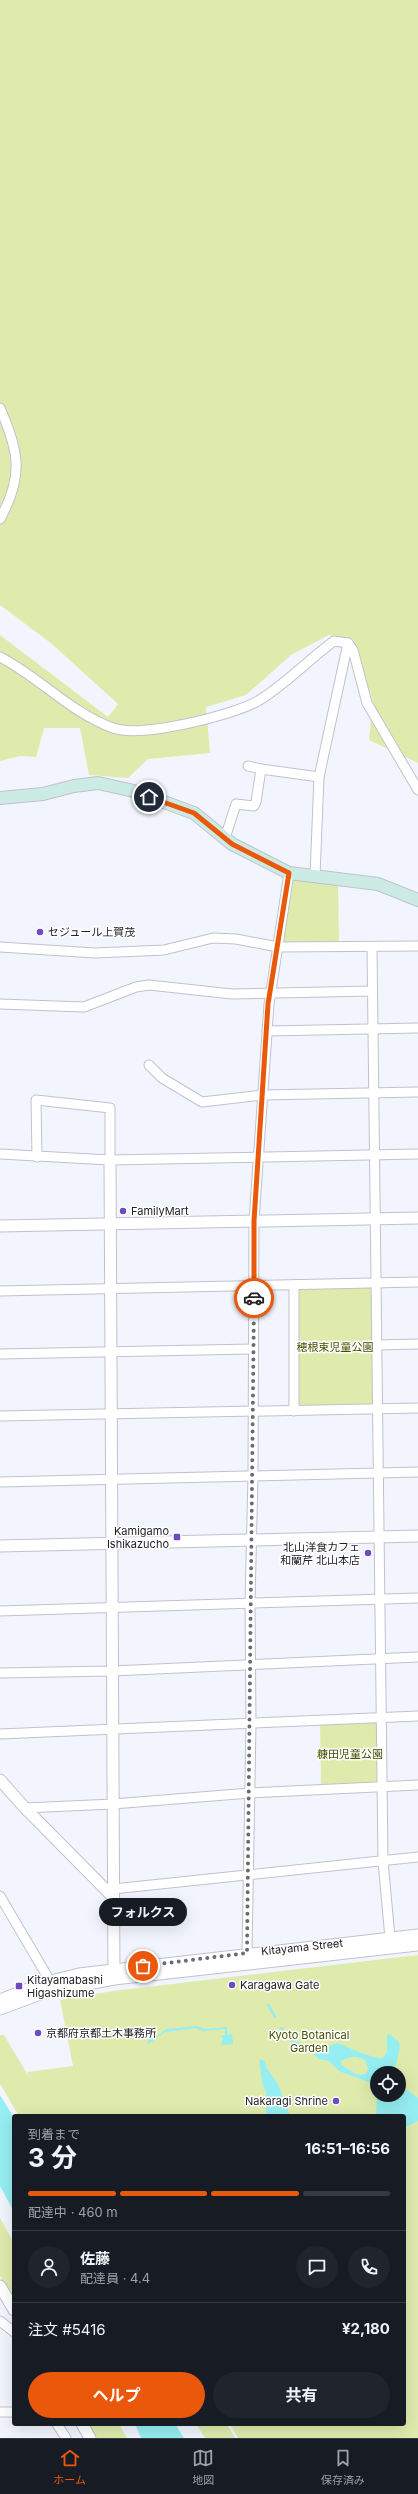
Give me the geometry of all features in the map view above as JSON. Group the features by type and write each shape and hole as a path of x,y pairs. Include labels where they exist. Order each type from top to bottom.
{"main road":[{"path":"0,798 43,794 74,786 98,783 134,791 194,813 232,844 289,873 315,875 378,884 418,900"}],"street":[{"path":"0,408 15,449 17,470 5,509 0,519"},
{"path":"0,657 19,667 89,717 114,728 149,730 178,725 257,701 334,641 348,643 353,650 367,703 418,790"},
{"path":"315,875 319,777 348,643"},
{"path":"248,766 319,777"},
{"path":"225,838 234,815 236,804 254,806 256,802 261,768"},
{"path":"247,1958 250,1874 250,1540 253,1476 252,1350 254,1221 270,994 289,873"},
{"path":"0,947 54,951 118,952 164,950 213,938 236,939 278,947 418,946"},
{"path":"372,947 384,1861 391,1943"},
{"path":"0,1004 84,1007 136,987 149,985 232,994 372,991"},
{"path":"267,1031 418,1028"},
{"path":"149,1064 162,1078 202,1102 262,1095 418,1092"},
{"path":"37,1157 36,1100 110,1108 114,1974"},
{"path":"0,1154 110,1160 418,1154"},
{"path":"0,1226 418,1218"},
{"path":"0,1291 418,1282"},
{"path":"294,1285 294,1411"},
{"path":"377,1345 418,1344"},
{"path":"0,1354 252,1350"},
{"path":"0,1416 418,1408"},
{"path":"0,1482 418,1472"},
{"path":"0,1546 418,1536"},
{"path":"0,1612 250,1602 418,1598"},
{"path":"0,1673 112,1671 418,1657"},
{"path":"0,1734 418,1716"},
{"path":"0,1780 25,1808 113,1893"},
{"path":"25,1808 113,1804 250,1793 418,1785"},
{"path":"113,1893 250,1874 418,1857"},
{"path":"0,1896 50,1981"},
{"name":"Kitayama Street","path":"391,1943 418,1935"},
{"name":"Kitayama Street","path":"0,2000 50,1981 391,1943 418,1945"},
{"name":"Kitayama Street","path":"0,2009 46,1992 114,1974"},
{"path":"0,2286 12,2307"},
{"path":"0,2321 7,2329"},
{"path":"0,2412 12,2412"},
{"path":"58,2426 66,2438"},
{"path":"83,2426 90,2438"}],"green space":[{"path":"0,0 418,0 418,763 369,740 373,701 353,640 329,635 291,655 246,695 206,707 210,753 148,759 128,778 89,775 80,728 44,728 36,757 20,756 0,761 0,635 108,717 118,704 52,644 0,605"},
{"path":"293,875 338,881 339,944 288,944 283,940"},
{"name":"穂根束児童公園","path":"369,1287 373,1292 373,1402 369,1405 300,1407 297,1403 298,1292 303,1288"},
{"name":"糠田児童公園","path":"376,1721 378,1724 380,1783 321,1786 320,1725 323,1723"},
{"name":"Kyoto Botanical Garden","path":"418,1955 418,2438 238,2438 231,2426 406,2426 406,2114 18,2114 0,2084 0,2035 4,2035 29,2077 27,2072 73,2066 60,2000 113,1991"},
{"path":"0,2218 12,2239 12,2297 0,2276"},
{"path":"89,2426 120,2426 127,2438 97,2438"},
{"path":"197,2426 228,2426 235,2438 205,2438"}],"water":[{"path":"197,2026 206,2029 227,2027 227,2035 232,2034 233,2044 221,2045 223,2038 220,2036 225,2035 225,2029 203,2031 196,2028 165,2032 147,2045 149,2038 158,2036 166,2029"},
{"path":"387,2034 391,2035 399,2042 399,2054 396,2066 370,2066 370,2083 339,2071 329,2061 318,2059 312,2052 315,2049 338,2043 367,2055 383,2058 387,2051","holes":["350,2057 357,2057 365,2060 368,2069 366,2074 358,2075 341,2065 341,2061"]},
{"path":"259,2059 265,2061 266,2067 278,2084 289,2114 266,2114 266,2092 262,2082"},
{"path":"406,2089 418,2098 418,2121 406,2127 406,2114 376,2114 377,2102 406,2102"},
{"path":"0,2095 12,2115 12,2208 0,2186"},
{"path":"136,2426 176,2426 184,2438 141,2438"}],"waterway":[{"path":"268,2005 275,2017"},
{"path":"281,2028 292,2041 313,2050"}],"way so far":[{"path":"143,1966 247,1953 250,1874 250,1540 253,1476 252,1365 254,1298"}],"place":[{"name":"セジュール上賀茂","path":"40,932"},
{"name":"FamilyMart","path":"123,1211"},
{"name":"Kamigamo Ishikazucho","path":"177,1537"},
{"name":"北山洋食カフェ 和蘭芹 北山本店","path":"368,1553"},
{"name":"フォルクス","path":"143,1966"},
{"name":"Karagawa Gate","path":"232,1985"},
{"name":"Kitayamabashi Higashizume","path":"19,1986"},
{"name":"京都府京都土木事務所","path":"38,2033"},
{"name":"Nakaragi Shrine","path":"336,2101"}],"route":[{"path":"149,797 194,813 232,844 289,873 268,1004 254,1221 254,1298"}]}
